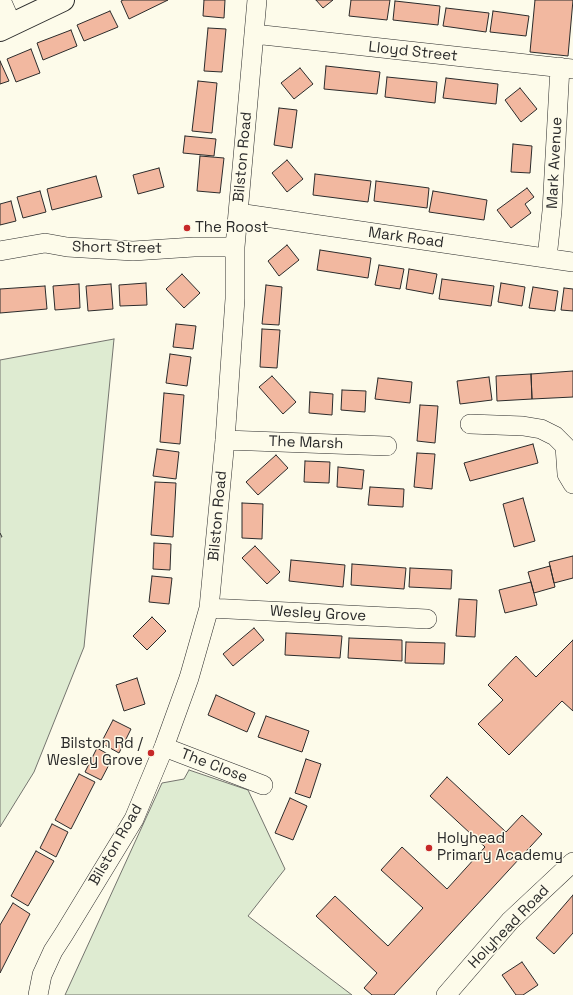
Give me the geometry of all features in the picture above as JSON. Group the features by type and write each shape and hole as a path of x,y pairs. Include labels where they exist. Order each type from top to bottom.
{"main road":[{"path":"6,28 63,0"}],"street":[{"path":"1,0 6,28"},
{"name":"Bilston Road","path":"38,995 42,975 53,950 134,819 164,747 189,678 209,608 226,440 235,299 235,246 257,0"},
{"name":"Lloyd Street","path":"254,34 567,68"},
{"name":"Mark Avenue","path":"547,258 567,68"},
{"name":"Mark Road","path":"238,213 573,262"},
{"name":"Short Street","path":"0,251 45,243 67,247 133,251 235,246"},
{"path":"470,424 523,426 541,430 555,436 564,446 569,449 568,474 573,484"},
{"name":"The Marsh","path":"226,440 387,446"},
{"name":"Wesley Grove","path":"209,608 427,619"},
{"name":"The Close","path":"164,747 263,785"},
{"name":"Holyhead Road","path":"446,995 510,921 573,862"}],"green space":[{"path":"114,339 84,647 34,772 0,827 0,360"},
{"path":"189,770 248,790 285,869 248,916 352,995 65,995 162,783 184,779"}],"building":[{"path":"168,0 129,19 121,1"},
{"path":"204,0 225,0 224,18 203,16"},
{"path":"316,0 333,0 323,8"},
{"path":"351,0 390,0 387,20 349,16"},
{"path":"535,0 573,0 568,56 530,52"},
{"path":"395,1 440,6 438,25 393,20"},
{"path":"446,8 489,13 486,32 443,26"},
{"path":"110,11 118,27 84,41 77,25"},
{"path":"493,11 529,16 526,36 490,32"},
{"path":"208,28 226,29 222,72 204,71"},
{"path":"71,30 77,46 43,60 37,43"},
{"path":"31,49 40,73 16,82 7,59"},
{"path":"0,61 9,81 0,84"},
{"path":"326,66 380,72 377,94 324,89"},
{"path":"300,68 313,84 294,99 281,83"},
{"path":"387,77 437,82 435,103 385,97"},
{"path":"446,78 498,84 496,104 443,98"},
{"path":"198,81 217,83 212,133 192,131"},
{"path":"520,88 537,109 521,122 505,100"},
{"path":"279,108 297,110 292,148 274,145"},
{"path":"185,136 216,139 214,156 183,153"},
{"path":"513,144 532,146 530,173 511,172"},
{"path":"200,156 224,158 220,193 197,191"},
{"path":"287,160 303,179 287,192 272,173"},
{"path":"159,168 164,187 138,194 133,175"},
{"path":"315,174 371,181 368,202 313,195"},
{"path":"96,176 102,197 52,210 47,189"},
{"path":"376,181 429,188 427,208 374,201"},
{"path":"527,188 534,197 525,204 531,213 511,228 497,210"},
{"path":"40,191 46,212 23,218 17,197"},
{"path":"433,191 487,200 484,220 429,212"},
{"path":"11,201 16,221 0,225 0,204"},
{"path":"287,245 299,260 279,276 268,261"},
{"path":"320,250 371,258 368,278 317,270"},
{"path":"379,265 404,269 400,289 375,285"},
{"path":"409,269 437,274 433,294 406,289"},
{"path":"182,274 200,293 184,308 166,289"},
{"path":"442,279 494,286 491,306 439,299"},
{"path":"146,283 147,305 120,306 119,285"},
{"path":"501,283 525,287 522,306 498,302"},
{"path":"79,284 80,308 55,310 53,286"},
{"path":"111,284 113,309 88,311 86,286"},
{"path":"266,285 282,287 279,325 262,324"},
{"path":"45,286 47,309 0,313 0,289"},
{"path":"533,287 558,291 555,311 529,308"},
{"path":"564,288 573,289 573,311 561,310"},
{"path":"176,324 196,326 193,349 173,347"},
{"path":"262,329 280,330 277,368 260,367"},
{"path":"170,354 191,357 187,386 166,383"},
{"path":"573,371 573,397 532,399 531,374"},
{"path":"531,374 532,399 497,401 496,376"},
{"path":"272,376 296,402 283,414 259,387"},
{"path":"489,377 492,400 460,404 457,381"},
{"path":"378,378 412,382 410,403 375,399"},
{"path":"342,390 366,391 365,412 341,410"},
{"path":"310,392 333,394 332,415 309,413"},
{"path":"164,393 184,395 180,444 160,442"},
{"path":"420,405 438,406 435,443 417,441"},
{"path":"533,444 538,463 470,481 464,463"},
{"path":"157,449 179,452 176,479 153,476"},
{"path":"417,453 435,454 432,489 414,487"},
{"path":"276,455 288,468 258,495 246,482"},
{"path":"305,461 330,462 329,483 304,482"},
{"path":"338,467 364,470 362,489 337,487"},
{"path":"155,482 176,483 173,537 151,535"},
{"path":"370,487 404,489 403,507 368,505"},
{"path":"523,498 535,541 514,547 503,504"},
{"path":"242,503 263,504 262,539 242,538"},
{"path":"154,543 171,544 170,570 153,569"},
{"path":"255,546 280,572 267,584 242,558"},
{"path":"573,556 573,578 554,583 549,562"},
{"path":"291,560 345,565 343,587 289,581"},
{"path":"352,564 406,568 404,589 351,585"},
{"path":"550,566 555,587 534,593 528,572"},
{"path":"410,568 452,570 451,589 409,587"},
{"path":"152,576 172,578 169,604 149,602"},
{"path":"531,582 537,605 505,613 499,590"},
{"path":"459,599 477,600 475,637 456,636"},
{"path":"152,617 166,631 147,650 133,636"},
{"path":"254,628 264,640 233,666 223,654"},
{"path":"286,633 342,636 340,658 285,655"},
{"path":"349,638 402,640 402,661 348,658"},
{"path":"573,640 573,711 562,701 509,755 478,724 503,700 488,685 516,656 536,677"},
{"path":"406,642 445,643 444,664 405,663"},
{"path":"137,678 145,704 124,711 116,685"},
{"path":"216,695 255,713 247,732 208,715"},
{"path":"266,716 309,731 302,752 258,737"},
{"path":"113,720 131,729 119,753 101,743"},
{"path":"97,748 113,757 101,780 85,772"},
{"path":"306,759 321,764 310,798 295,793"},
{"path":"79,774 95,782 71,829 55,820"},
{"path":"447,777 506,832 522,815 542,834 394,995 372,995 364,988 377,973 316,916 335,896 388,946 423,908 381,870 402,847 447,889 485,847 430,796"},
{"path":"290,798 307,806 293,840 275,833"},
{"path":"52,824 68,832 56,857 40,848"},
{"path":"36,851 54,861 28,906 11,896"},
{"path":"573,895 573,933 554,954 536,938"},
{"path":"13,903 30,914 0,973 0,925"},
{"path":"522,962 538,985 523,995 516,995 502,975"}],"fence":[{"path":"0,533 2,537 0,538"}],"place":[{"name":"The Roost","path":"187,228"},
{"name":"Bilston Rd / Wesley Grove","path":"151,753"},
{"name":"Holyhead Primary Academy","path":"429,848"}]}
